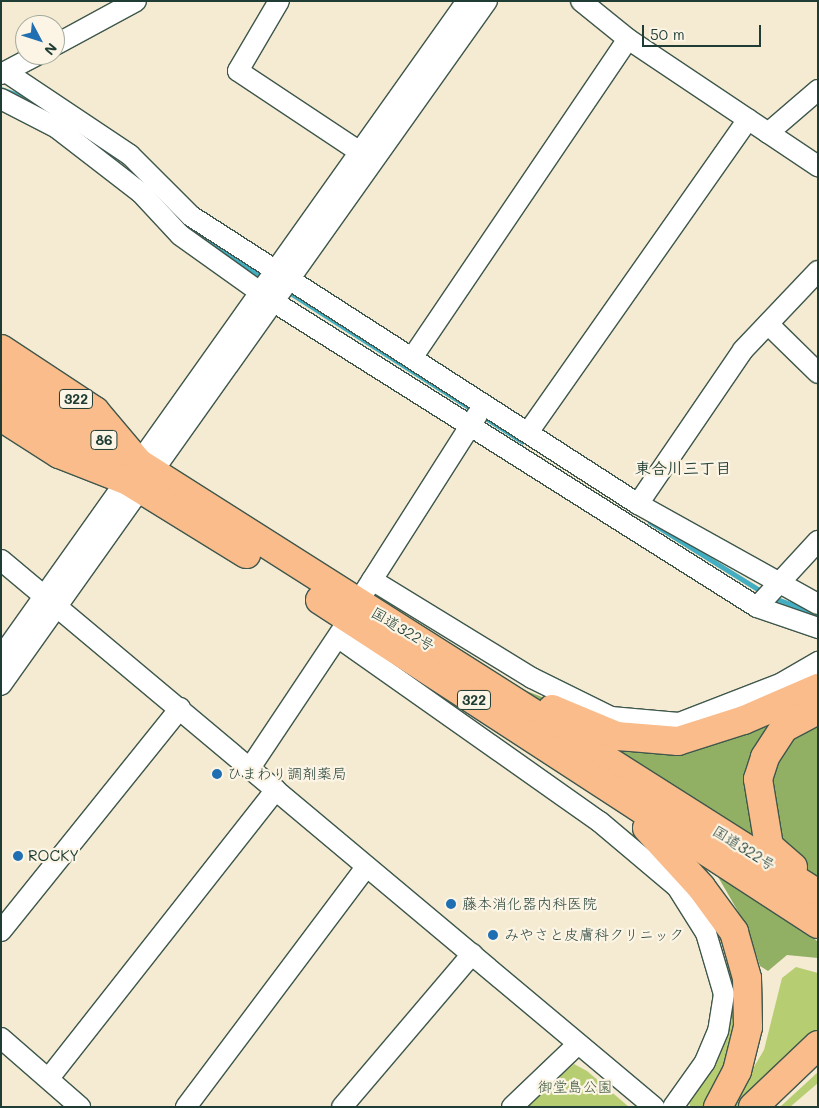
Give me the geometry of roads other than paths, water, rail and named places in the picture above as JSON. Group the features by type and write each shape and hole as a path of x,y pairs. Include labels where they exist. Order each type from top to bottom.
{"highway":[{"name":"国道322号","path":"1,349 94,411 140,476"},
{"name":"国道322号","path":"1,417 60,454 140,476 354,609 500,688 818,894"},
{"name":"国道322号","path":"354,609 618,798 818,924"},
{"path":"500,688 617,736 648,742 678,741 734,723 818,688"},
{"path":"818,710 784,728 765,757 758,779 769,846 818,889"},
{"path":"618,798 701,887 737,942 747,978 748,1027 736,1071 718,1107"},
{"path":"752,1107 818,1045"},
{"path":"772,1107 818,1065"}],"main road":[{"name":"86","path":"1,373 140,476"},
{"name":"86","path":"1,398 140,476"}],"street":[{"path":"65,40 136,1"},
{"path":"279,1 238,71 366,156"},
{"path":"1,685 50,602 366,156 467,1"},
{"path":"366,156 487,1"},
{"path":"581,1 628,39 818,166"},
{"path":"412,358 628,39"},
{"path":"4,73 19,65"},
{"path":"4,73 87,123 130,155 190,216 529,431 638,504 776,584 818,604"},
{"path":"768,133 818,90"},
{"path":"1,99 57,128 141,193 180,235 268,295 757,607 818,628"},
{"path":"529,431 748,119"},
{"path":"638,504 743,350 818,271"},
{"path":"768,324 818,373"},
{"path":"250,768 485,403"},
{"path":"757,607 776,584 818,541"},
{"path":"1,560 654,1107"},
{"path":"2,653 50,602"},
{"path":"354,609 532,678 611,717 679,724 782,683 818,662"},
{"path":"354,609 677,887 706,934 724,994 718,1031 705,1062 673,1107"},
{"path":"1,931 180,708"},
{"path":"49,1078 276,790"},
{"path":"186,1107 366,867"},
{"path":"342,1107 472,954"},
{"path":"1,1038 80,1107"},
{"path":"512,1107 578,1044"}],"waterway":[{"path":"1,89 31,100"},
{"path":"188,228 264,278"},
{"path":"287,291 522,441"},
{"path":"650,522 764,593"},
{"path":"771,597 818,614"}],"place":[{"name":"ひまわり調剤薬局","path":"217,774"},
{"name":"ROCKY","path":"18,856"},
{"name":"藤本消化器内科医院","path":"451,904"},
{"name":"みやさと皮膚科クリニック","path":"493,935"}],"district":[{"name":"東合川三丁目","path":"683,468"}],"park label":[{"name":"御堂島公園","path":"575,1087"}]}
